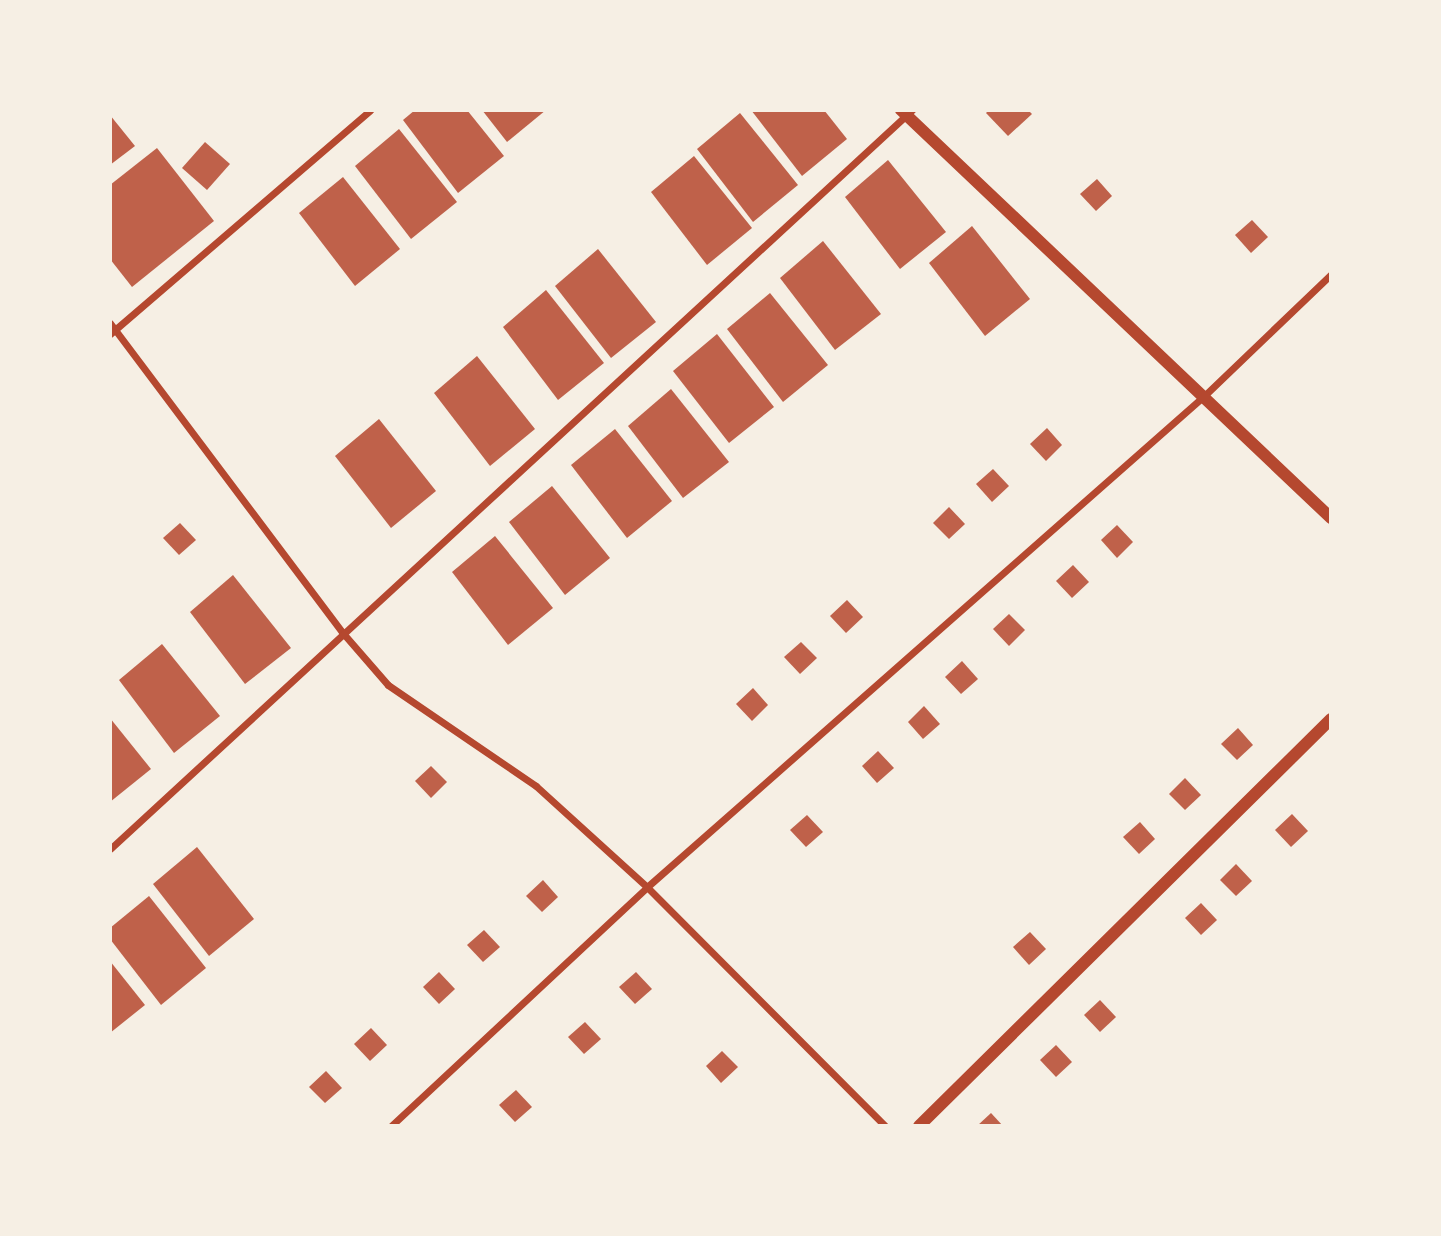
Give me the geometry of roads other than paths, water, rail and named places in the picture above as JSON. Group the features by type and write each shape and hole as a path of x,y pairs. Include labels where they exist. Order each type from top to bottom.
{"street":[{"path":"370,110 112,329 342,632 388,685 536,786 647,887 885,1126"},
{"path":"110,849 907,112 1331,518"},
{"path":"391,1126 647,887 1204,396 1331,274"},
{"path":"919,1126 1331,719"}]}
